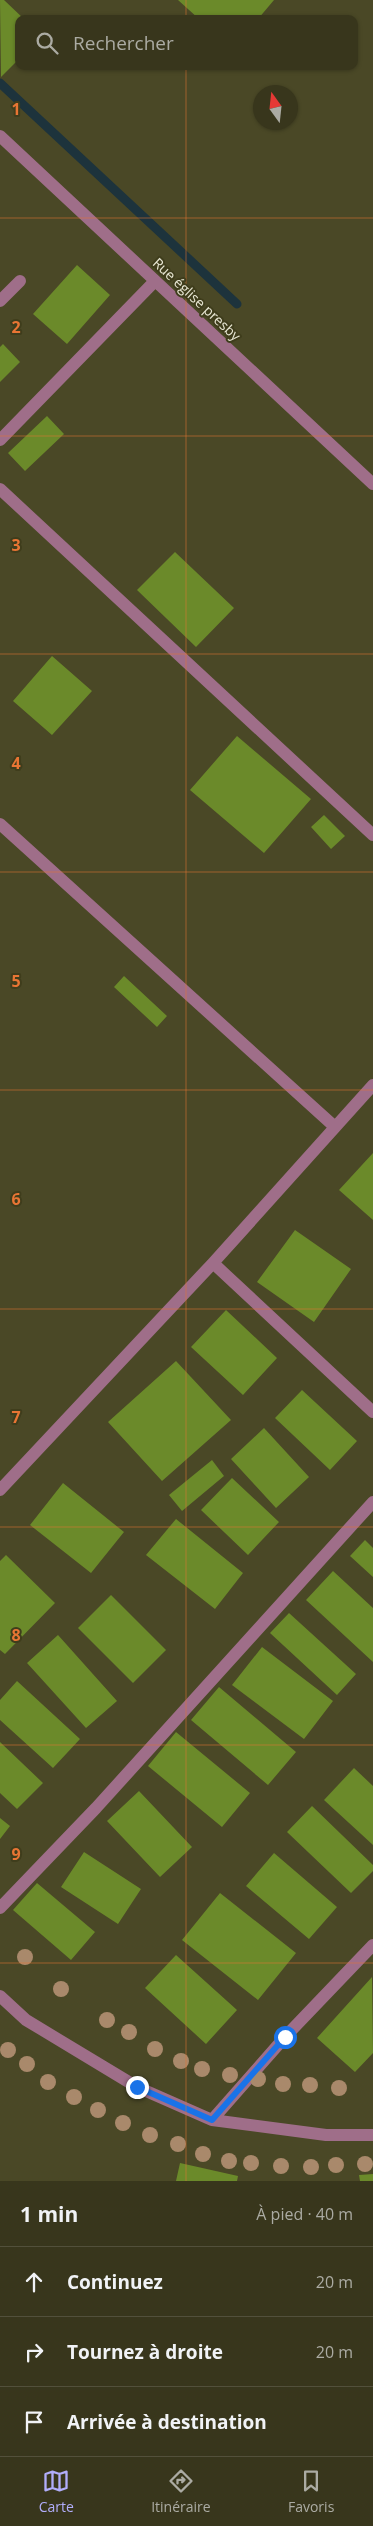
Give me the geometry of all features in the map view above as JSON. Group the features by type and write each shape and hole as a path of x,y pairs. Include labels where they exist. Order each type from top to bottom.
{"street":[{"name":"Rue église presby","path":"0,136 373,484"},
{"path":"0,301 20,281"},
{"path":"0,440 155,281"},
{"path":"0,489 373,834"},
{"path":"0,824 335,1127"},
{"path":"0,1490 213,1263 373,1084"},
{"path":"213,1263 373,1412"},
{"path":"0,1908 96,1808 373,1502"},
{"path":"212,2120 285,2037 373,1945"},
{"path":"0,1996 26,2020 137,2087 212,2120 326,2135 373,2134"}],"building":[{"path":"0,0 4,0 20,15 15,15 15,63 1,77"},
{"path":"178,0 274,0 261,15 195,15"},
{"path":"77,265 110,295 67,344 33,314"},
{"path":"3,344 20,362 0,382 0,347"},
{"path":"47,416 64,434 25,471 8,453"},
{"path":"175,552 234,608 196,647 137,590"},
{"path":"52,656 92,691 52,735 13,701"},
{"path":"237,736 311,799 264,853 190,790"},
{"path":"324,815 345,836 331,849 311,827"},
{"path":"124,976 167,1016 157,1027 114,987"},
{"path":"373,1153 373,1220 339,1190"},
{"path":"295,1230 351,1269 314,1322 257,1282"},
{"path":"226,1310 277,1358 243,1395 191,1347"},
{"path":"176,1361 231,1420 162,1481 108,1422"},
{"path":"302,1390 357,1441 330,1470 275,1418"},
{"path":"264,1428 309,1477 276,1508 231,1459"},
{"path":"212,1460 224,1476 182,1511 169,1495"},
{"path":"232,1478 279,1522 248,1555 201,1510"},
{"path":"63,1483 124,1532 91,1573 30,1525"},
{"path":"176,1519 243,1573 215,1609 146,1555"},
{"path":"365,1540 373,1548 373,1577 350,1556"},
{"path":"6,1555 55,1603 5,1654 0,1650 0,1561"},
{"path":"333,1571 373,1608 373,1662 306,1600"},
{"path":"111,1595 166,1650 133,1683 78,1628"},
{"path":"289,1613 356,1674 337,1695 270,1633"},
{"path":"58,1635 117,1701 86,1728 27,1663"},
{"path":"262,1647 333,1701 304,1739 232,1685"},
{"path":"17,1681 80,1739 53,1768 0,1720 0,1700"},
{"path":"219,1687 296,1752 268,1785 191,1720"},
{"path":"176,1732 250,1793 222,1827 148,1766"},
{"path":"0,1742 43,1783 17,1809 0,1793"},
{"path":"354,1768 373,1786 373,1845 324,1800"},
{"path":"139,1791 192,1847 160,1877 107,1821"},
{"path":"312,1806 373,1865 373,1871 351,1893 287,1832"},
{"path":"0,1818 10,1826 0,1839"},
{"path":"84,1852 141,1889 118,1924 61,1887"},
{"path":"274,1853 337,1907 309,1939 246,1886"},
{"path":"37,1883 95,1932 71,1960 13,1910"},
{"path":"220,1893 296,1953 258,2000 182,1940"},
{"path":"176,1955 237,2010 206,2044 145,1988"},
{"path":"372,1977 373,2053 355,2072 317,2038"},
{"path":"180,2163 238,2176 237,2181 176,2181"},
{"path":"373,2174 373,2181 360,2181 359,2175"}],"waterway":[{"path":"0,83 237,304"}],"route":[{"path":"137,2087 212,2120 285,2037"}]}
